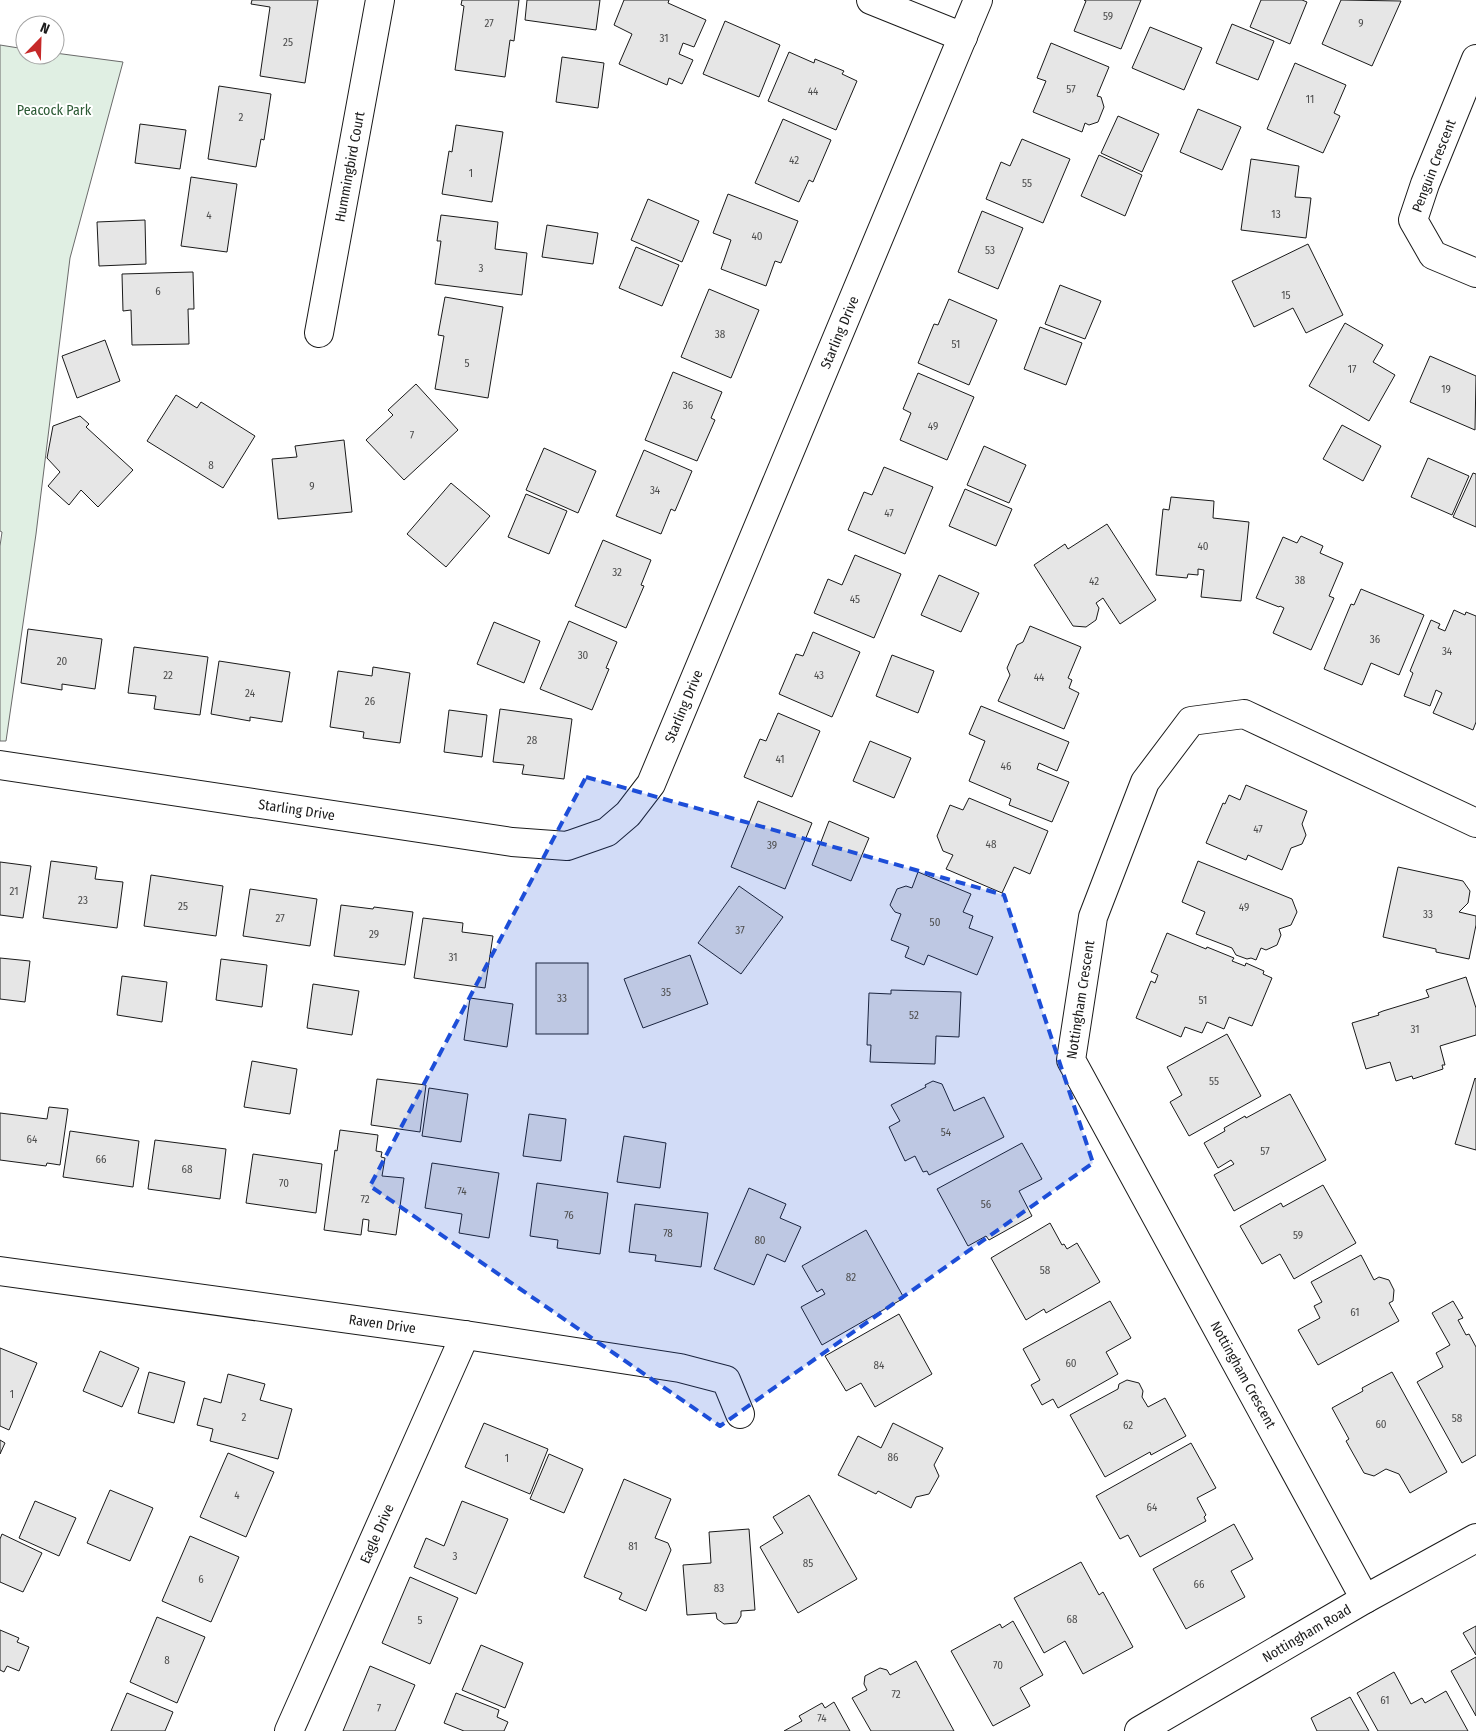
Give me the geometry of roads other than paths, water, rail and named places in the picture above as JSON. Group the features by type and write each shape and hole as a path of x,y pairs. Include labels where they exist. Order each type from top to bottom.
{"street":[{"name":"Hummingbird Court","path":"319,333 380,0"},
{"path":"871,0 963,38"},
{"name":"Starling Drive","path":"0,765 512,842 567,846 607,832 628,814 651,784 978,0"},
{"name":"Penguin Crescent","path":"1476,59 1425,184 1413,220 1433,254 1476,273"},
{"name":"Nottingham Crescent","path":"1365,1598 1071,1060 1092,917 1145,782 1191,721 1244,714 1476,823"},
{"name":"Raven Drive","path":"0,1271 465,1335 680,1368 726,1380 740,1414"},
{"name":"Eagle Drive","path":"289,1731 465,1335"},
{"name":"Nottingham Road","path":"1139,1731 1365,1598 1476,1538"}],"park label":[{"name":"Peacock Park","path":"54,110"}]}
